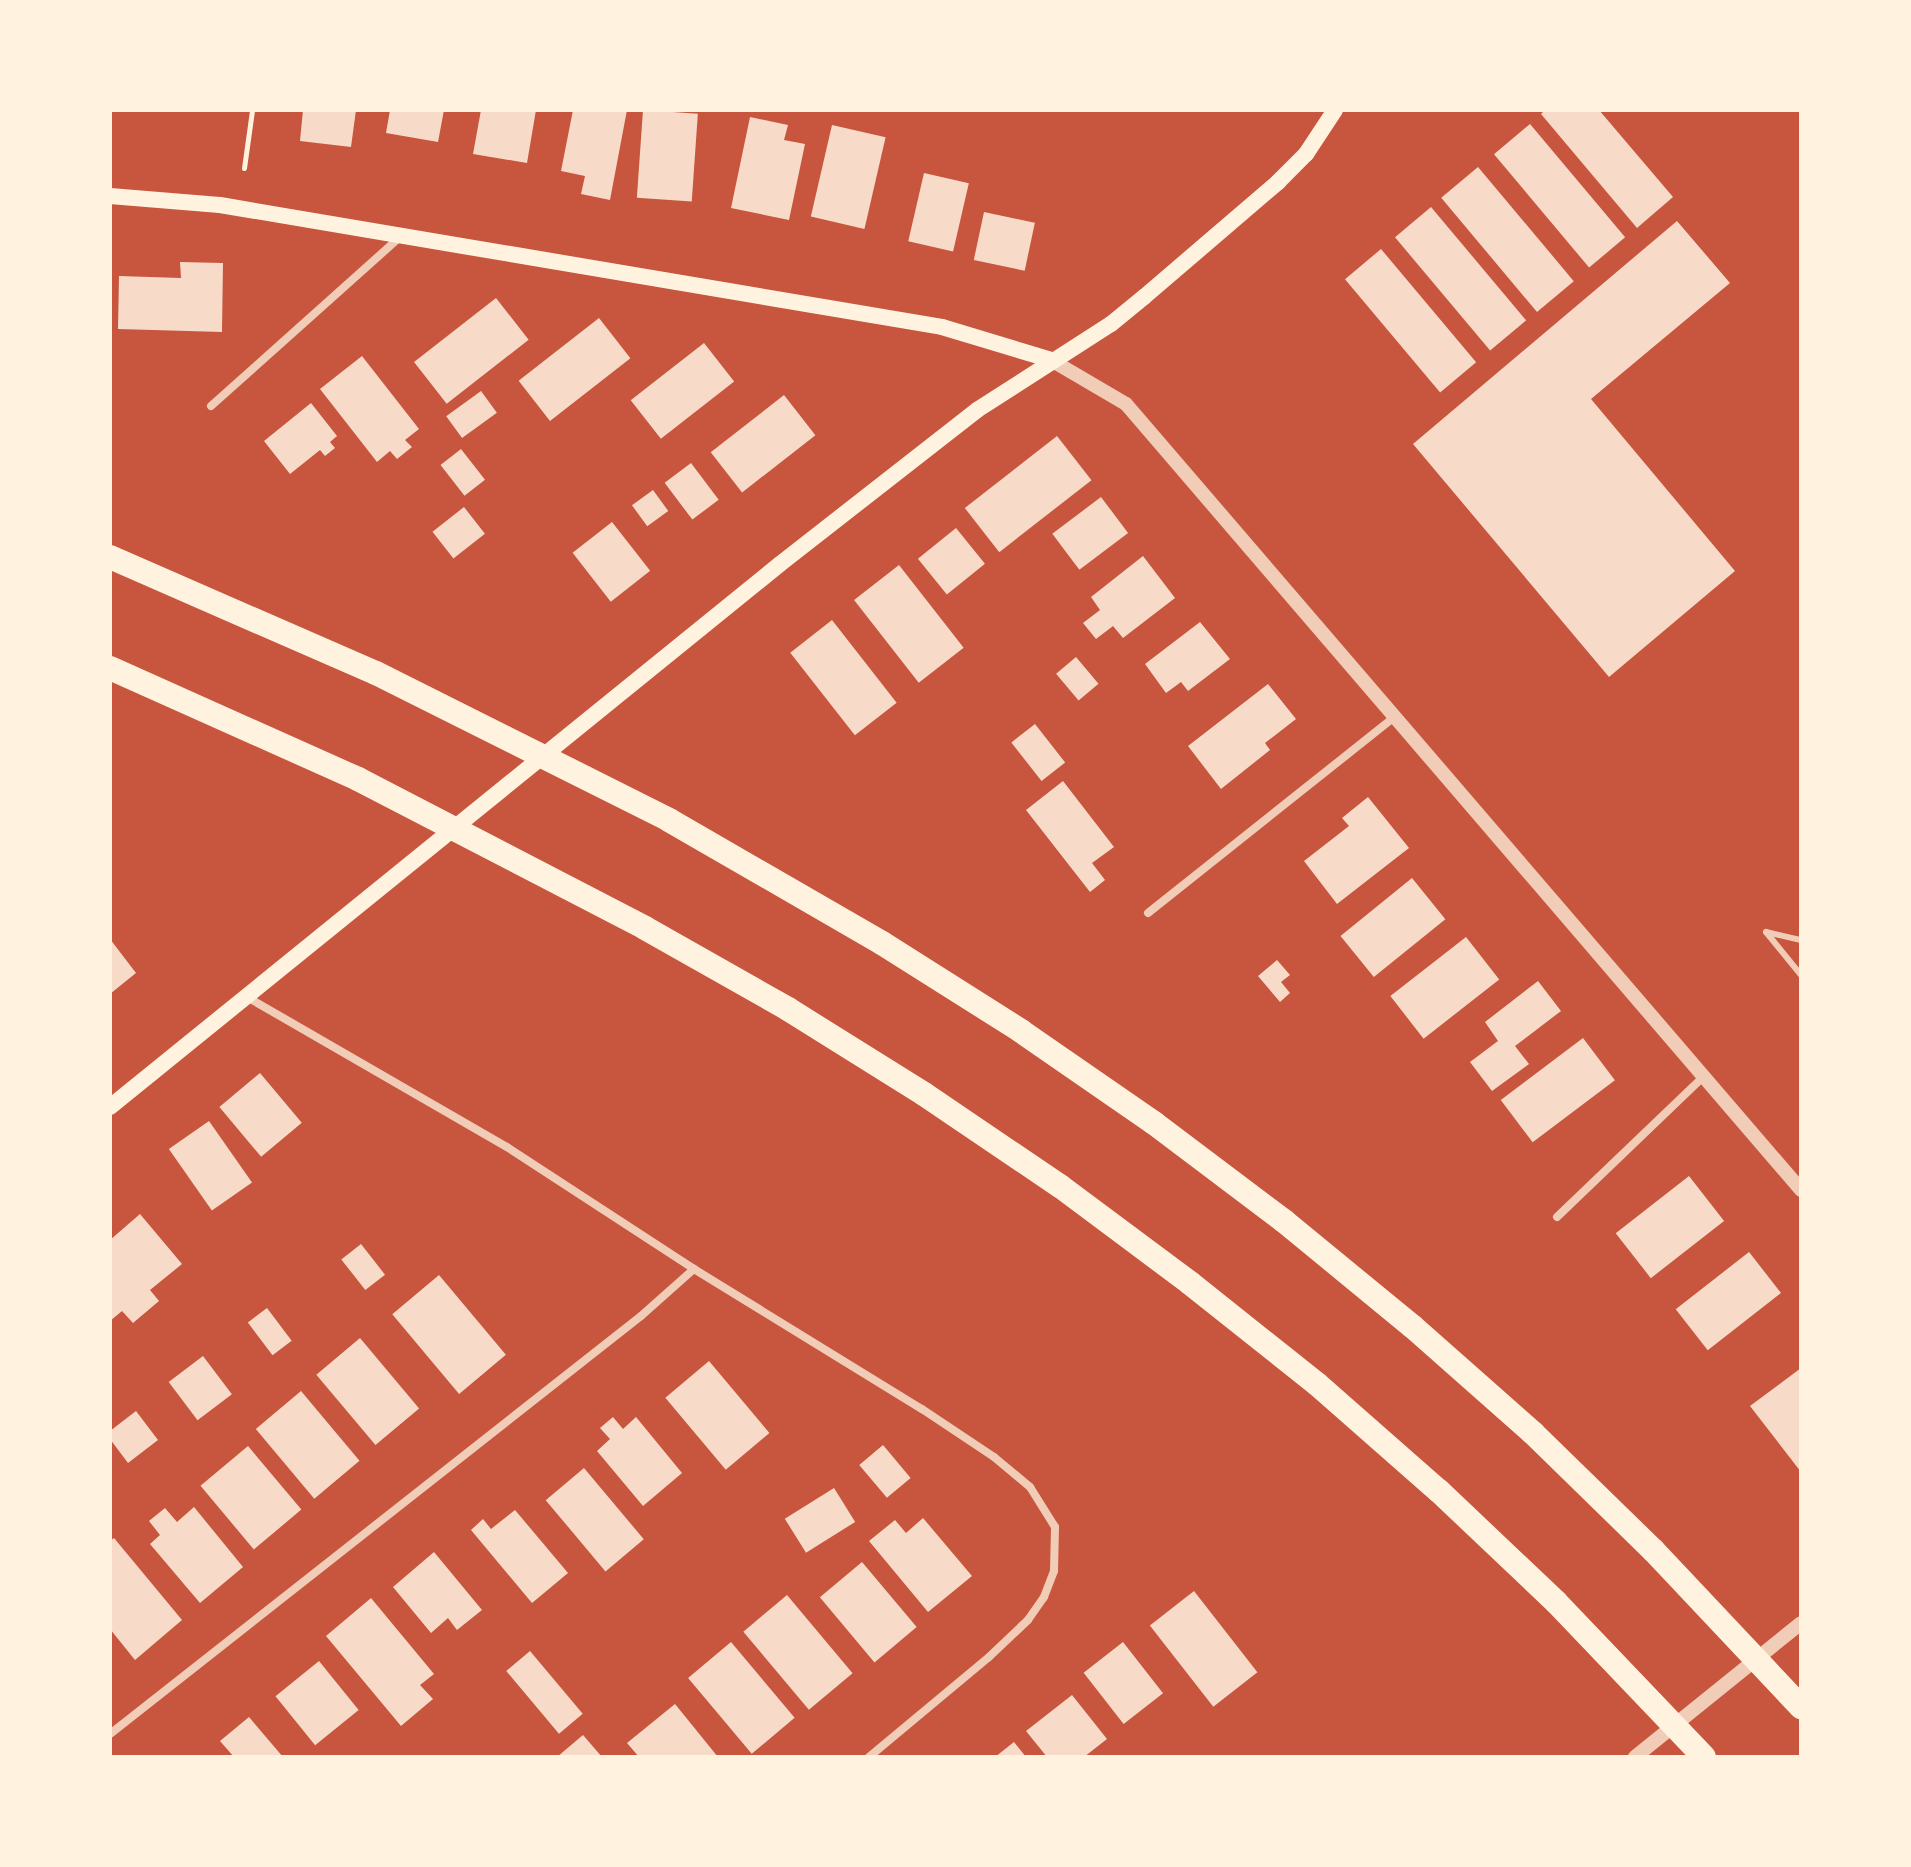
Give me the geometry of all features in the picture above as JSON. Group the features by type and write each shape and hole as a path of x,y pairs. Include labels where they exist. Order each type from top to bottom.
{"highway":[{"path":"110,557 376,673 669,820 882,943 1021,1031 1237,1185 1412,1326 1533,1433 1653,1550 1801,1707"},
{"path":"110,668 358,779 645,928 788,1009 924,1094 1060,1186 1305,1375 1439,1491 1556,1602 1704,1757"}],"main road":[{"path":"110,1107 611,701 977,410 1111,324 1278,182 1306,154 1335,110"},
{"path":"110,196 220,205 942,327 1051,360"}],"street":[{"path":"211,406 402,236"},
{"path":"1051,360 1126,404 1801,1190"},
{"path":"1148,913 1394,717"},
{"path":"247,997 507,1147 694,1269 922,1409 994,1457 1030,1487 1055,1527 1054,1571 1044,1597 1028,1620 869,1757"},
{"path":"1557,1217 1704,1076"},
{"path":"110,1734 641,1316 694,1269"},
{"path":"1635,1757 1801,1623"}],"lane":[{"path":"1801,940 1766,932 1801,975"}],"path":[{"path":"244,168 252,110"}],"building":[{"path":"303,110 356,110 351,147 300,141"},
{"path":"390,110 444,110 438,142 386,133"},
{"path":"481,110 536,110 527,163 473,154"},
{"path":"573,110 627,110 610,200 581,194 585,176 561,171"},
{"path":"643,110 698,114 692,202 637,198"},
{"path":"1545,110 1599,110 1673,197 1637,228 1541,114"},
{"path":"750,117 788,125 784,140 805,144 789,220 731,208"},
{"path":"1530,124 1625,237 1589,268 1494,154"},
{"path":"832,125 886,137 864,229 811,217"},
{"path":"1478,167 1574,281 1537,312 1441,198"},
{"path":"924,173 969,183 953,252 908,241"},
{"path":"1431,207 1526,320 1490,351 1395,237"},
{"path":"984,212 1035,223 1025,271 974,260"},
{"path":"1677,221 1730,283 1591,399 1735,571 1609,677 1413,444"},
{"path":"1381,249 1476,362 1440,393 1345,279"},
{"path":"180,262 223,263 222,332 118,329 119,276 181,278"},
{"path":"496,298 529,340 447,404 414,362"},
{"path":"599,318 630,358 550,421 519,381"},
{"path":"704,343 734,382 661,439 631,400"},
{"path":"362,356 419,429 405,440 412,447 397,459 390,451 377,462 320,389"},
{"path":"481,391 497,413 462,438 446,416"},
{"path":"784,395 815,435 742,492 711,452"},
{"path":"311,403 337,436 330,442 335,448 325,456 320,450 290,474 264,441"},
{"path":"1057,436 1091,480 999,552 965,508"},
{"path":"461,449 485,480 465,496 441,465"},
{"path":"691,463 719,500 692,520 665,483"},
{"path":"653,490 668,511 647,526 632,505"},
{"path":"1101,497 1128,533 1079,570 1052,534"},
{"path":"464,507 485,534 453,558 432,532"},
{"path":"612,522 650,571 611,602 573,553"},
{"path":"956,528 985,564 947,595 918,559"},
{"path":"1143,556 1175,598 1123,638 1113,626 1096,639 1083,623 1100,610 1091,597"},
{"path":"899,565 964,648 919,683 854,600"},
{"path":"832,620 897,703 855,735 790,653"},
{"path":"1200,622 1230,659 1188,691 1181,682 1166,693 1145,664"},
{"path":"1076,657 1098,684 1079,701 1056,674"},
{"path":"1268,684 1296,719 1265,743 1270,750 1221,789 1188,746"},
{"path":"1035,724 1065,763 1042,781 1011,742"},
{"path":"1063,781 1114,847 1092,863 1105,880 1090,892 1026,810"},
{"path":"1368,797 1409,848 1337,904 1304,861 1349,826 1342,818"},
{"path":"1412,878 1445,919 1374,977 1341,936"},
{"path":"1466,937 1499,980 1424,1039 1390,996"},
{"path":"110,939 136,973 110,994"},
{"path":"1277,960 1290,975 1281,982 1290,993 1280,1002 1258,976"},
{"path":"1538,981 1561,1011 1515,1046 1529,1064 1492,1091 1470,1062 1498,1041 1485,1022"},
{"path":"1583,1038 1615,1080 1533,1142 1501,1100"},
{"path":"260,1073 302,1123 261,1157 219,1107"},
{"path":"209,1121 252,1182 212,1211 169,1149"},
{"path":"1689,1176 1724,1221 1651,1278 1616,1233"},
{"path":"140,1214 182,1264 150,1290 159,1301 133,1323 122,1311 110,1321 110,1240"},
{"path":"361,1244 385,1275 365,1290 341,1259"},
{"path":"1749,1252 1781,1293 1708,1350 1676,1309"},
{"path":"439,1275 506,1355 459,1394 392,1314"},
{"path":"267,1308 292,1341 273,1355 248,1322"},
{"path":"360,1338 419,1408 375,1445 316,1375"},
{"path":"203,1356 232,1394 198,1420 169,1382"},
{"path":"709,1361 769,1433 726,1470 665,1398"},
{"path":"1801,1368 1801,1472 1750,1406"},
{"path":"301,1391 359,1461 314,1499 256,1429"},
{"path":"136,1411 158,1440 128,1463 110,1439 110,1431"},
{"path":"613,1417 623,1429 636,1417 682,1473 643,1506 597,1451 610,1439 600,1428"},
{"path":"883,1445 911,1478 887,1498 859,1465"},
{"path":"248,1446 301,1510 254,1549 201,1486"},
{"path":"584,1468 644,1539 605,1571 546,1500"},
{"path":"834,1488 855,1522 806,1553 785,1519"},
{"path":"194,1507 243,1567 200,1603 150,1544 160,1535 149,1521 165,1508 177,1522"},
{"path":"515,1510 568,1573 532,1603 471,1530 483,1519 491,1529"},
{"path":"923,1518 972,1576 928,1612 869,1541 895,1520 906,1533"},
{"path":"114,1538 182,1620 135,1660 110,1629 110,1541"},
{"path":"434,1552 482,1610 457,1630 448,1618 431,1633 393,1587"},
{"path":"862,1562 917,1627 875,1662 820,1597"},
{"path":"1194,1591 1257,1672 1213,1707 1150,1625"},
{"path":"787,1595 853,1673 809,1710 743,1632"},
{"path":"371,1598 434,1674 420,1685 433,1699 401,1726 326,1636"},
{"path":"731,1642 795,1718 752,1754 688,1678"},
{"path":"1123,1642 1163,1693 1124,1724 1084,1673"},
{"path":"530,1651 583,1714 559,1734 506,1671"},
{"path":"319,1661 359,1710 315,1745 275,1696"},
{"path":"1072,1695 1107,1739 1084,1757 1047,1757 1026,1731"},
{"path":"675,1704 718,1757 639,1757 627,1743"},
{"path":"249,1717 283,1757 234,1757 220,1741"},
{"path":"583,1735 602,1757 557,1757"},
{"path":"1014,1742 1026,1757 995,1757"}]}
